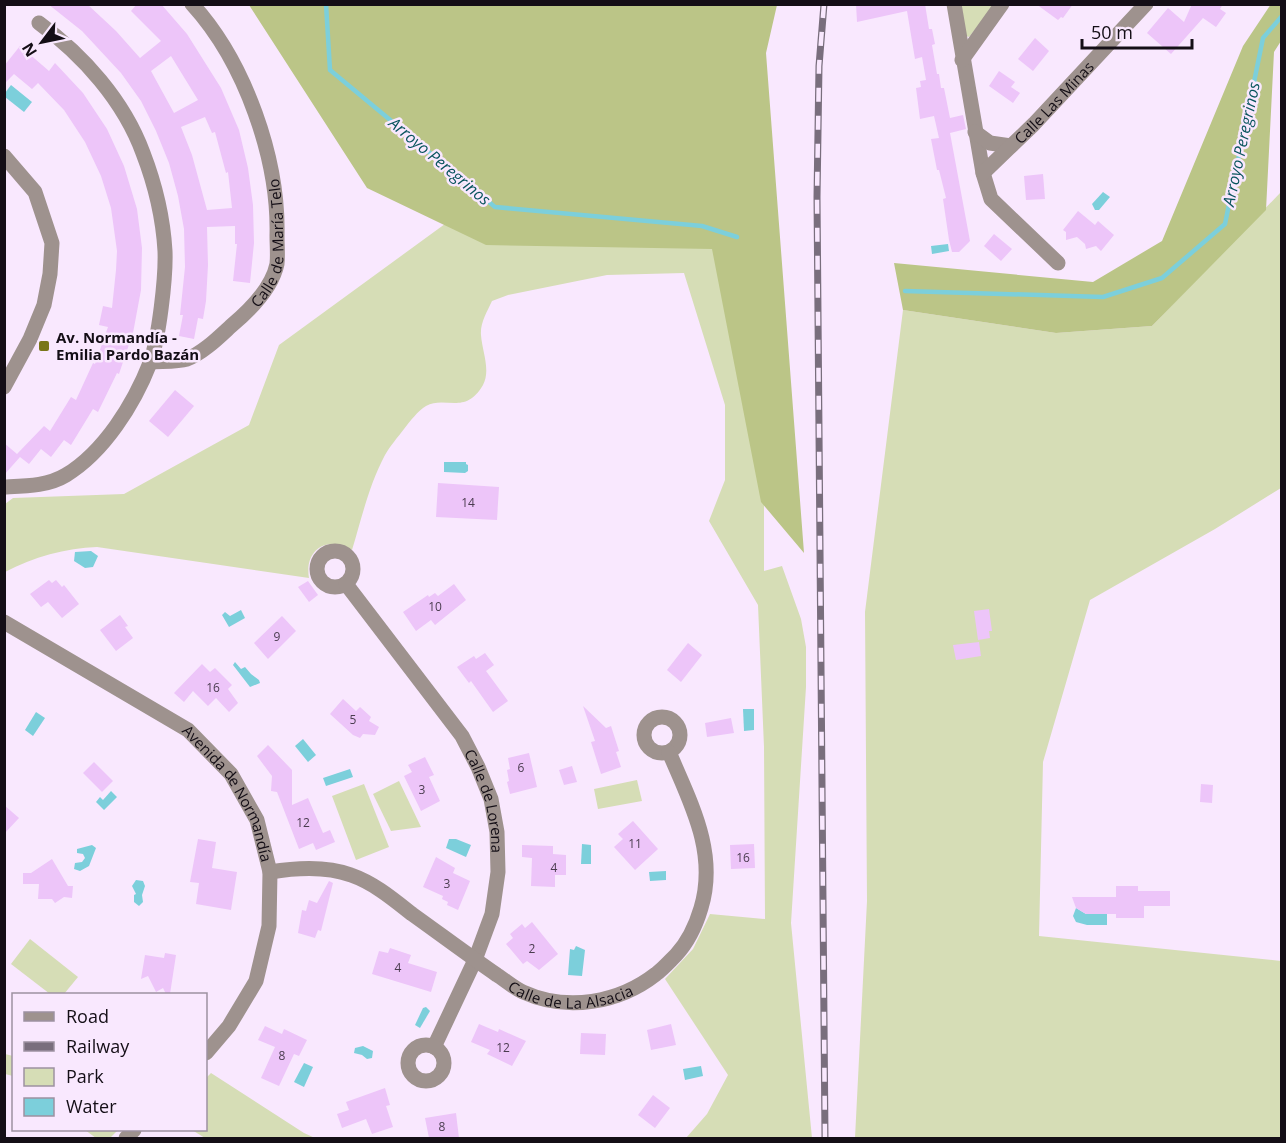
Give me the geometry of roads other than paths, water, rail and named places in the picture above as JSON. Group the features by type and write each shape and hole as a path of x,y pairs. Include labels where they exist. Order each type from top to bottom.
{"street":[{"name":"Calle de María Telo","path":"150,362 187,359 213,342 243,316 269,284 277,265 278,213 272,170 259,120 232,60 192,4"},
{"path":"954,4 975,132 991,199 1058,263"},
{"path":"962,60 1002,4"},
{"name":"Calle Las Minas","path":"983,173 1146,4"},
{"path":"4,487 34,486 65,476 93,455 113,430 140,385 150,362 160,314 165,252 158,202 143,151 121,110 91,69 59,38 39,23"},
{"name":"Calle Las Minas","path":"975,132 990,143 1011,146"},
{"path":"4,156 35,192 52,243 50,274 44,305 30,339 4,387"},
{"name":"Calle de Lorena","path":"346,584 462,736 491,799 497,832 498,872 492,914 475,960 434,1047"},
{"name":"Avenida de Normandía","path":"4,622 188,730 231,774 257,820 270,872 269,926 256,981 229,1026 207,1052"},
{"name":"Calle de La Alsacia","path":"270,872 302,867 350,874 378,888 475,960 523,992 550,1001 584,1003 612,998 636,988 658,974 682,948 697,923 706,894 707,862 701,830 669,752"}],"water":[{"path":"11,85 32,102 24,112 5,97"},
{"path":"1103,192 1110,197 1099,210 1095,210 1092,204"},
{"path":"948,244 949,251 932,254 931,246"},
{"path":"444,462 466,462 468,471 465,473 444,472"},
{"path":"91,551 98,556 93,567 85,568 74,561 75,552"},
{"path":"241,610 245,618 229,627 222,615 225,612 230,616"},
{"path":"235,662 241,669 245,667 260,683 250,687 233,665"},
{"path":"743,709 754,709 754,730 744,731"},
{"path":"36,712 45,718 33,736 25,730"},
{"path":"303,739 316,755 308,762 295,746"},
{"path":"350,769 353,777 326,786 323,778"},
{"path":"111,791 117,797 104,810 96,802 100,797 103,800"},
{"path":"449,839 456,839 471,845 466,857 446,848"},
{"path":"582,844 591,845 591,864 581,864"},
{"path":"92,845 96,848 89,866 80,871 74,869 75,863 82,862 85,858 83,854 77,853 77,849"},
{"path":"666,871 666,880 650,881 649,872"},
{"path":"136,880 143,881 145,886 142,895 143,902 139,906 134,902 136,894 132,886"},
{"path":"1076,908 1086,914 1107,914 1107,925 1087,925 1076,922 1073,916"},
{"path":"576,946 585,950 582,976 568,975 570,949 574,950"},
{"path":"426,1007 430,1011 420,1028 415,1025 423,1008"},
{"path":"363,1046 373,1051 372,1058 367,1059 354,1053 355,1048"},
{"path":"304,1063 313,1067 304,1087 294,1082"},
{"path":"701,1066 703,1076 685,1080 683,1069"}],"waterway":[{"name":"Arroyo Peregrinos","path":"326,4 330,70 495,207 702,226 737,237"},
{"name":"Arroyo Peregrinos","path":"905,291 1103,297 1162,278 1225,224 1263,38 1282,16"}],"railway":[{"path":"824,4 819,66 817,197 825,1138"}],"place":[{"name":"Av. Normandía - Emilia Pardo Bazán","path":"44,346"}]}
